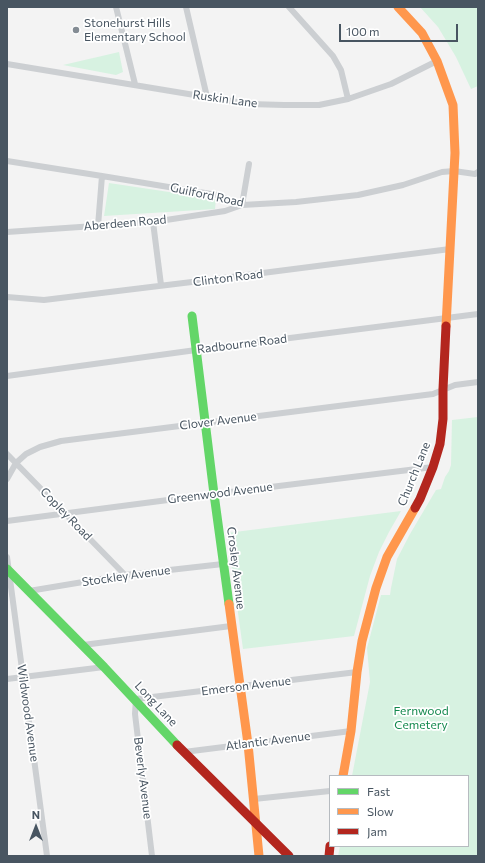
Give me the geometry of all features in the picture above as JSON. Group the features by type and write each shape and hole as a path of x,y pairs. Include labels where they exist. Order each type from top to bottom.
{"street":[{"path":"116,7 135,84"},
{"path":"186,7 207,97"},
{"path":"289,7 333,56 341,70 348,99"},
{"name":"Church Lane","path":"343,775 351,731 357,672 362,641 376,588 387,557 420,499 433,467 440,444 443,419 450,249 456,153 453,105 437,60 422,33 398,7"},
{"name":"Ruskin Lane","path":"7,64 135,84 248,104 319,105 348,99 391,84 437,60"},
{"name":"Guilford Road","path":"7,162 217,195 242,205 296,202 358,195 403,185 442,172 454,171 474,174 478,172"},
{"path":"242,205 249,164"},
{"path":"98,226 102,176"},
{"name":"Aberdeen Road","path":"7,232 153,222 225,212 242,205"},
{"path":"153,222 161,285"},
{"name":"Clinton Road","path":"7,297 44,300 450,249"},
{"name":"Radbourne Road","path":"7,376 478,314"},
{"name":"Crosley Avenue","path":"192,316 231,626 248,744 259,856"},
{"name":"Clover Avenue","path":"7,479 16,463 26,454 40,447 61,441 433,394 455,385 478,382"},
{"name":"Copley Road","path":"7,454 125,575"},
{"name":"Greenwood Avenue","path":"7,522 65,513 433,467"},
{"path":"7,557 8,570"},
{"name":"Stockley Avenue","path":"29,591 125,575 223,564"},
{"name":"Long Lane","path":"8,570 136,699 184,752 288,856"},
{"name":"Wildwood Avenue","path":"8,570 47,856"},
{"path":"82,645 231,626"},
{"path":"7,679 104,667"},
{"name":"Emerson Avenue","path":"136,699 357,672"},
{"name":"Beverly Avenue","path":"136,699 135,714 152,856"},
{"name":"Atlantic Avenue","path":"184,752 351,731"},
{"path":"254,799 329,791"}],"green space":[{"path":"420,7 478,7 478,86 471,89 456,57 438,27"},
{"path":"119,52 123,72 116,75 63,65"},
{"path":"109,183 216,199 215,209 104,216"},
{"name":"Fernwood Cemetery","path":"478,417 478,856 338,856 340,847 469,847 469,775 352,775 370,682 367,648 381,595 390,595 397,559 436,490 441,489 445,477 449,471 451,465 452,420"},
{"path":"401,511 379,552 370,576 354,636 243,649 227,533"}],"traffic: fast":[{"path":"192,316 229,604"},
{"path":"7,569 104,667 177,745"}],"traffic: slow":[{"path":"398,7 422,33 437,61 453,105 455,153 446,326"},
{"path":"343,775 351,731 357,672 362,641 376,588 387,557 415,508"},
{"path":"229,604 248,744 259,856"}],"traffic: jam":[{"path":"415,508 433,467 440,444 443,419 446,326"},
{"path":"177,745 289,856"},
{"path":"329,856 330,847"}],"place":[{"name":"Stonehurst Hills Elementary School","path":"76,30"}]}
